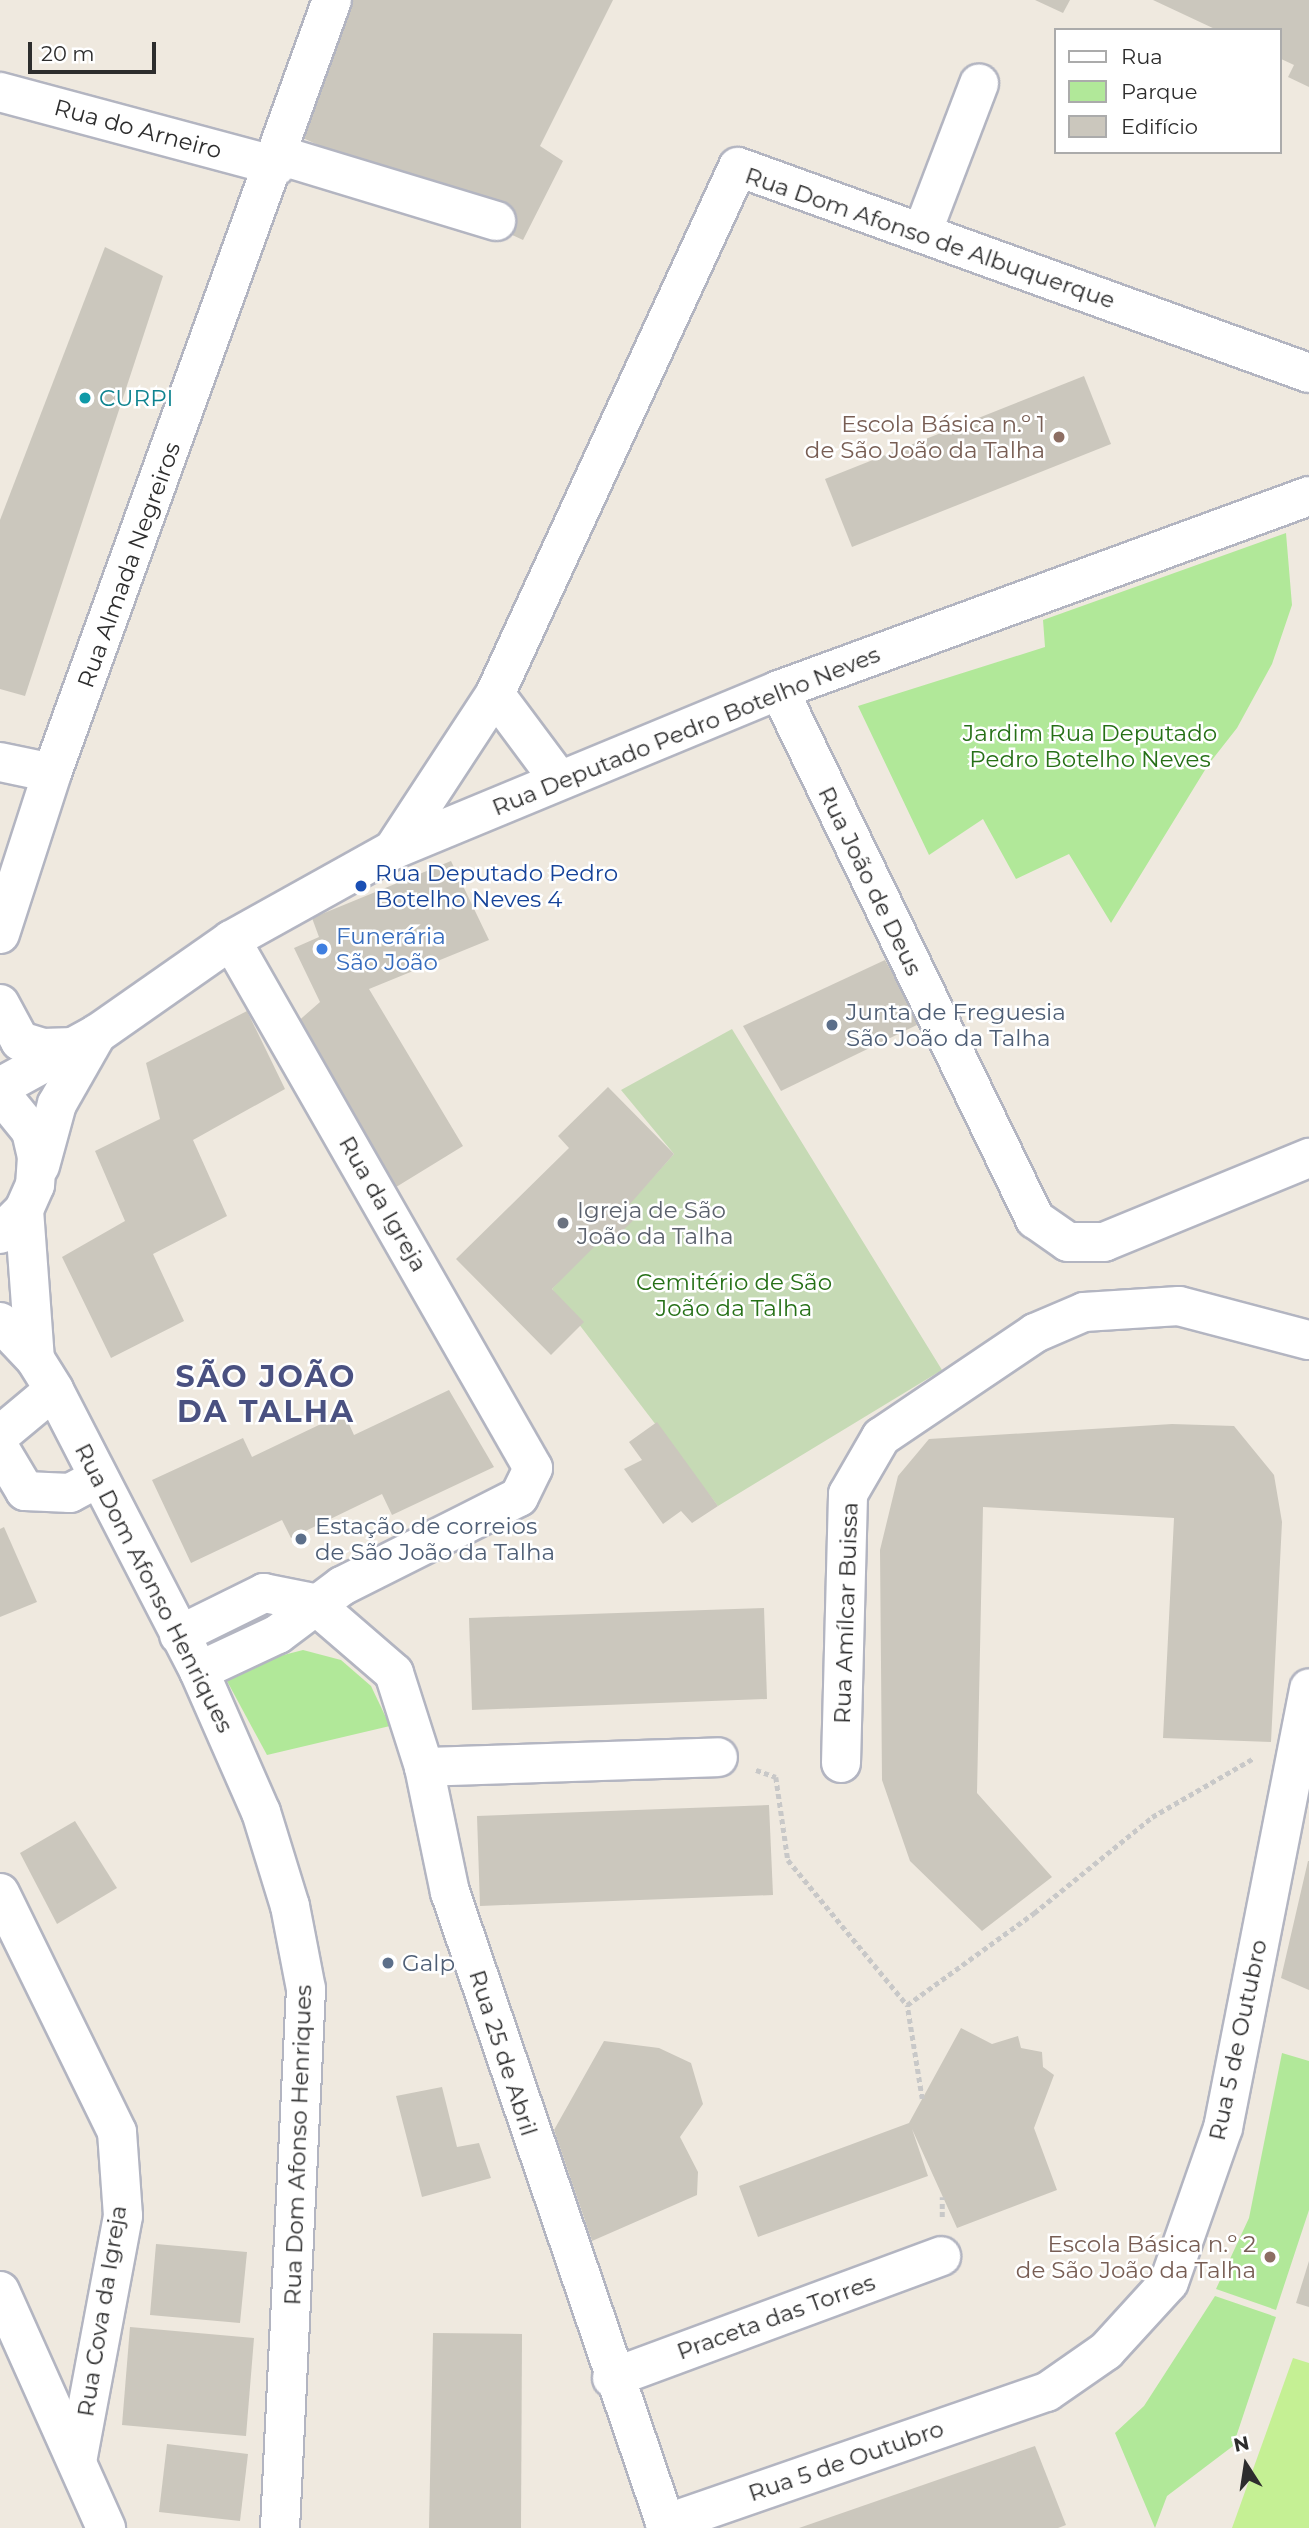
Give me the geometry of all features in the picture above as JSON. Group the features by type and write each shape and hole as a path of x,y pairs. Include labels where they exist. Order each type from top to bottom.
{"street":[{"name":"Rua Almada Negreiros","path":"0,934 52,773 277,161 332,0"},
{"path":"922,233 979,84"},
{"name":"Rua do Arneiro","path":"0,92 277,161 496,222"},
{"name":"Rua Dom Afonso de Albuquerque","path":"393,850 495,694 738,167 1309,373"},
{"name":"Rua Deputado Pedro Botelho Neves","path":"0,1087 85,1041 230,940 393,850 779,690 1309,496"},
{"name":"Rua João de Deus","path":"779,690 1035,1219 1068,1242 1104,1242 1309,1158"},
{"path":"495,694 559,780"},
{"path":"0,762 52,773"},
{"name":"Rua da Igreja","path":"199,1671 278,1634 313,1603 526,1483 230,940"},
{"path":"0,1004 20,1041 43,1048 85,1041"},
{"name":"Rua Deputado Pedro Botelho Neves","path":"20,1210 57,1104 85,1041"},
{"name":"Rua Dom Afonso Henriques","path":"0,1093 31,1131 20,1210 45,1374"},
{"name":"Rua Amílcar Buissa","path":"841,1763 848,1494 881,1437 1035,1333 1084,1312 1179,1306 1309,1340"},
{"name":"Rua Dom Afonso Henriques","path":"0,1322 45,1374 199,1671 275,1851 306,1989 280,2528"},
{"path":"0,1435 45,1374"},
{"path":"0,1449 25,1491 69,1493 98,1478"},
{"path":"180,1635 264,1593 313,1603"},
{"name":"Rua 25 de Abril","path":"313,1603 394,1673 424,1767 450,1892 612,2378 666,2526"},
{"name":"Rua 5 de Outubro","path":"666,2526 1047,2392 1106,2351 1169,2282 1223,2129 1309,1688"},
{"path":"424,1767 718,1757"},
{"name":"Rua Cova da Igreja","path":"0,1893 117,2132 123,2216 77,2461"},
{"name":"Praceta das Torres","path":"612,2378 941,2256"},
{"name":"Rua Cova da Igreja","path":"0,2291 106,2528"}],"path":[{"path":"907,2005 1034,1913 1152,1817 1236,1764 1298,1745"},
{"path":"718,1757 776,1777 788,1860 907,2005 922,2099"}],"green space":[{"name":"Jardim Rua Deputado Pedro Botelho Neves","path":"1286,533 1292,605 1272,664 1237,728 1208,765 1111,923 1069,854 1016,879 983,819 929,855 858,706 1045,647 1043,620"},
{"name":"Cemitério de São João da Talha","path":"732,1029 942,1370 718,1506 552,1289 674,1154 621,1090"},
{"path":"303,1650 341,1660 371,1686 390,1726 267,1755 227,1681 268,1659"},
{"path":"1282,2053 1309,2061 1309,2210 1276,2310 1216,2289 1249,2218"},
{"path":"1215,2296 1276,2317 1233,2446 1167,2496 1155,2528 1115,2433 1144,2406"},
{"path":"1293,2358 1309,2363 1309,2528 1232,2528"}],"building":[{"path":"349,0 613,0 540,146 563,161 523,240 290,132"},
{"path":"1035,0 1070,0 1063,13"},
{"path":"1153,0 1309,0 1309,87 1288,77 1294,65 1281,59 1281,28 1213,28"},
{"name":"CURPI","path":"105,247 163,276 25,696 0,689 0,520"},
{"path":"1084,376 1111,444 852,547 825,479"},
{"path":"451,861 489,940 369,989 463,1146 388,1192 295,1024 320,1002 294,948 319,937 312,918"},
{"name":"Junta de Freguesia São João da Talha","path":"885,960 921,1023 781,1091 743,1026"},
{"path":"247,1011 285,1089 193,1140 227,1216 153,1254 184,1321 111,1358 62,1257 125,1221 95,1151 160,1119 146,1063"},
{"name":"Igreja de São João da Talha","path":"608,1087 674,1154 630,1204 640,1214 616,1237 610,1231 552,1289 584,1322 551,1355 456,1259 569,1148 558,1136"},
{"path":"449,1390 494,1467 392,1515 382,1494 291,1538 282,1520 191,1563 152,1480 243,1438 252,1457 344,1413 354,1435"},
{"path":"657,1422 718,1506 692,1523 681,1511 663,1524 624,1469 642,1460 629,1442"},
{"path":"1172,1424 1234,1426 1274,1475 1282,1522 1271,1742 1163,1738 1174,1518 983,1507 977,1793 1052,1877 982,1931 910,1861 882,1780 880,1550 898,1476 929,1439"},
{"path":"4,1527 37,1602 0,1617 0,1529"},
{"path":"764,1608 767,1699 472,1710 469,1618"},
{"path":"769,1805 773,1895 480,1906 477,1816"},
{"path":"75,1821 117,1888 57,1924 20,1853"},
{"path":"1309,1861 1309,1990 1281,1978"},
{"path":"961,2028 992,2044 1018,2036 1021,2048 1042,2052 1043,2067 1054,2075 1034,2128 1057,2190 957,2228 912,2129 928,2176 758,2237 739,2186 909,2123"},
{"path":"604,2041 659,2048 691,2063 703,2104 680,2137 698,2172 697,2195 592,2241 554,2130"},
{"path":"442,2087 457,2147 479,2143 491,2178 422,2197 396,2096"},
{"path":"156,2244 247,2252 240,2323 150,2315"},
{"path":"1309,2261 1309,2307 1296,2303"},
{"path":"130,2327 254,2338 246,2436 122,2425"},
{"path":"433,2333 522,2334 521,2528 429,2528"},
{"path":"167,2444 248,2454 240,2521 159,2512"},
{"path":"1035,2446 1066,2525 1058,2528 799,2528"}],"place":[{"name":"CURPI","path":"85,398"},
{"name":"Escola Básica n.º 1 de São João da Talha","path":"1059,437"},
{"name":"Rua Deputado Pedro Botelho Neves 4","path":"361,886"},
{"name":"Funerária São João","path":"322,949"},
{"name":"Junta de Freguesia São João da Talha","path":"832,1025"},
{"name":"Igreja de São João da Talha","path":"563,1223"},
{"name":"Estação de correios de São João da Talha","path":"301,1539"},
{"name":"Galp","path":"388,1963"},
{"name":"Escola Básica n.º 2 de São João da Talha","path":"1270,2257"}],"district":[{"name":"SÃO JOÃO DA TALHA","path":"266,1394"}]}
